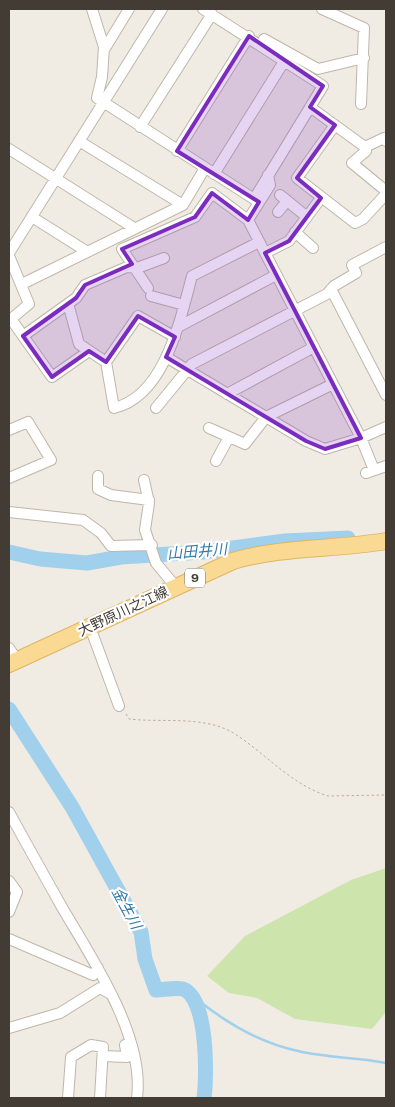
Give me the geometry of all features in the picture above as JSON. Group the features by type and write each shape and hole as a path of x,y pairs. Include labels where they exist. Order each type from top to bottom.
{"main road":[{"name":"大野原川之江線","path":"12,657 90,627 233,561 249,556 279,551 351,547 386,541"}],"street":[{"path":"92,9 104,50 102,77 97,98 102,104 254,199 323,86 207,11 140,127"},
{"path":"104,50 129,9"},
{"path":"89,351 52,378 11,318 29,304 9,255 162,9"},
{"path":"322,9 364,28 361,104"},
{"path":"248,36 258,36 318,69 364,58"},
{"path":"177,151 248,36"},
{"path":"214,174 285,60"},
{"path":"310,108 365,147"},
{"path":"335,125 297,178 355,223 363,219 386,192 352,163 366,151 365,147"},
{"path":"365,147 384,138 386,141"},
{"path":"79,141 183,205"},
{"path":"9,149 134,228"},
{"path":"22,284 183,205 205,168"},
{"path":"248,220 270,185 268,175"},
{"path":"184,305 149,292 122,249 196,217 212,193 248,220 361,438 370,472 386,466"},
{"path":"202,220 217,198"},
{"path":"278,212 283,198 307,217"},
{"path":"265,253 289,241 321,198"},
{"path":"32,217 86,251"},
{"path":"295,232 314,248"},
{"path":"177,332 138,316 106,362 114,408 128,405 144,391 166,357 177,332 192,276 259,242"},
{"path":"156,408 192,364 327,294 331,289 356,273 352,265 386,247"},
{"path":"23,336 76,298 85,286 127,267 134,268 164,258"},
{"path":"177,332 276,275"},
{"path":"331,289 386,395"},
{"path":"69,307 79,344 106,362"},
{"path":"227,394 314,347"},
{"path":"166,357 306,441 325,449 386,428"},
{"path":"209,428 245,444 266,417 333,384"},
{"path":"9,430 28,422 51,460 9,478"},
{"path":"216,461 229,436"},
{"path":"98,476 98,489 111,495 148,500"},
{"path":"144,480 148,500 145,530 152,545 156,562 176,587"},
{"path":"9,512 83,520 101,533 111,546 152,545"},
{"path":"90,627 119,706"},
{"path":"9,812 95,972 111,994 124,1022 136,1068 137,1098"},
{"path":"9,881 17,892 9,912"},
{"path":"9,939 95,972"},
{"path":"95,972 100,988 111,994"},
{"path":"9,1028 60,1013 100,988"},
{"path":"102,1056 127,1057 122,1028 124,1022"},
{"path":"68,1098 71,1057 91,1045 103,1047 100,1098"}],"path":[{"path":"119,706 129,718 195,723 220,728 235,734 287,774 328,796 386,795"}],"highlighted area":[{"path":"249,36 323,86 310,107 335,125 297,178 321,198 289,241 265,253 361,438 325,449 306,441 166,357 175,337 138,316 106,362 89,351 52,377 23,336 76,298 85,285 132,264 122,249 195,217 212,193 248,220 259,202 177,151"}],"green space":[{"path":"386,868 386,1012 372,1029 295,1019 257,998 229,993 207,976 245,936 351,880"}],"waterway":[{"name":"山田井川","path":"9,552 40,559 87,563 121,557 203,552 285,541 348,538"},
{"name":"金生川","path":"9,709 72,807 141,932 145,959 156,990 183,989 191,995 197,1007 204,1039 204,1098"},
{"path":"193,996 242,1030 270,1043 309,1053 386,1063"}]}
